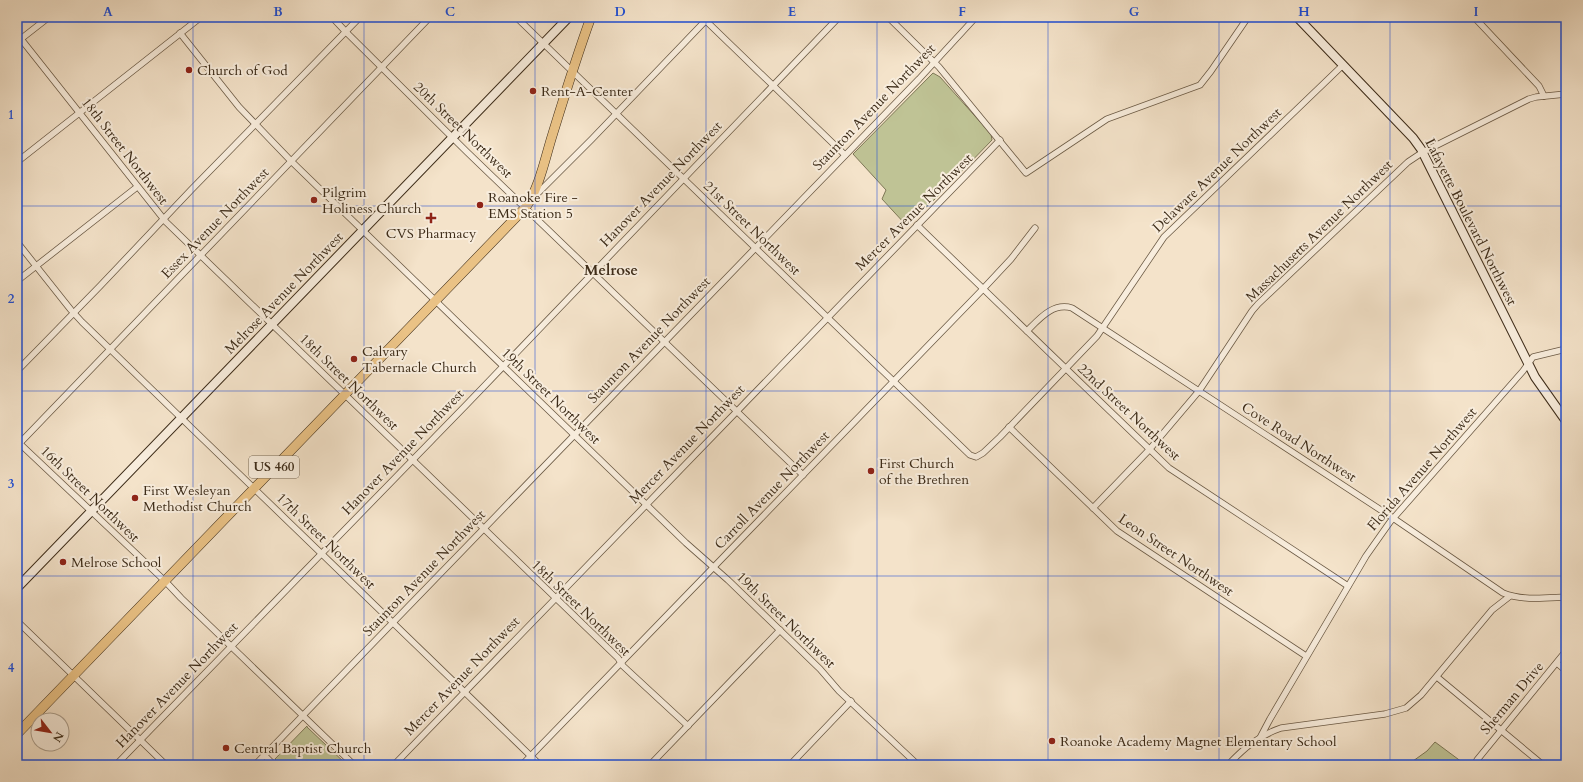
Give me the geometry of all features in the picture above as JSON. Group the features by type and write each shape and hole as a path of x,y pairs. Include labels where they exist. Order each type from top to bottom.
{"main road":[{"name":"US 460","path":"17,734 528,204 540,174 572,70 591,17"}],"street":[{"path":"19,41 49,17"},
{"path":"17,162 201,17"},
{"name":"20th Street Northwest","path":"332,17 453,137 528,204 593,272 803,475"},
{"path":"17,371 360,17"},
{"name":"Essex Avenue Northwest","path":"18,443 430,17"},
{"name":"21st Street Northwest","path":"516,17 972,456"},
{"name":"Melrose Avenue Northwest","path":"17,588 569,17"},
{"name":"Hanover Avenue Northwest","path":"116,765 839,17"},
{"path":"888,17 934,62 959,90 1026,173 1107,119 1200,85 1248,17"},
{"name":"Staunton Avenue Northwest","path":"255,765 665,342 976,17"},
{"name":"Lafayette Boulevard Northwest","path":"1297,17 1413,138 1422,152 1535,377 1566,421"},
{"path":"1474,17 1540,86 1544,96"},
{"path":"528,204 706,18 773,86 845,155"},
{"name":"19th Street Northwest","path":"180,33 254,125 574,435 780,630 850,702 918,765"},
{"name":"18th Street Northwest","path":"17,34 19,41 80,113 164,220 621,663 688,726"},
{"name":"Delaware Avenue Northwest","path":"972,456 979,456 983,453 1104,328 1164,237 1343,65"},
{"name":"Massachusetts Avenue Northwest","path":"1093,508 1150,450 1199,391 1258,304 1408,162 1422,152 1529,99 1566,94"},
{"name":"Mercer Avenue Northwest","path":"394,765 1000,140"},
{"path":"17,281 137,187"},
{"name":"22nd Street Northwest","path":"917,225 1169,468 1348,586"},
{"name":"Carroll Avenue Northwest","path":"522,765 983,289 1011,259 1035,228"},
{"name":"17th Street Northwest","path":"17,242 74,313 540,765"},
{"name":"Cove Road Northwest","path":"1027,331 1045,314 1062,306 1072,308 1393,518 1503,593 1510,596 1524,598 1566,597"},
{"name":"Florida Avenue Northwest","path":"1261,736 1306,656 1348,586 1373,546 1393,518 1536,355 1566,349"},
{"name":"Leon Street Northwest","path":"1009,427 1117,531 1306,656"},
{"name":"16th Street Northwest","path":"18,443 165,581 231,647 354,765"},
{"path":"1228,765 1241,751 1269,732 1288,727 1397,711 1413,703 1437,677 1492,610 1510,596"},
{"path":"17,621 166,765"},
{"path":"650,765 780,630"},
{"name":"Sherman Drive","path":"1477,760 1566,651"},
{"path":"1556,663 1566,671"},
{"path":"1437,677 1543,765"},
{"path":"790,765 850,702"},
{"path":"264,755 274,765"}],"green space":[{"path":"933,73 940,77 991,134 992,140 933,201 906,225 882,199 886,190 853,154"},
{"path":"307,726 347,765 281,765 275,759"},
{"path":"1435,742 1466,765 1381,765 1413,761 1427,751"}],"place":[{"name":"Church of God","path":"189,70"},
{"name":"Rent-A-Center","path":"533,91"},
{"name":"Pilgrim Holiness Church","path":"314,200"},
{"name":"Roanoke Fire - EMS Station 5","path":"480,205"},
{"name":"CVS Pharmacy","path":"431,218"},
{"name":"Calvary Tabernacle Church","path":"354,359"},
{"name":"First Church of the Brethren","path":"871,471"},
{"name":"First Wesleyan Methodist Church","path":"135,498"},
{"name":"Melrose School","path":"63,562"},
{"name":"Roanoke Academy Magnet Elementary School","path":"1052,741"},
{"name":"Central Baptist Church","path":"226,748"}],"district":[{"name":"Melrose","path":"611,270"}]}
